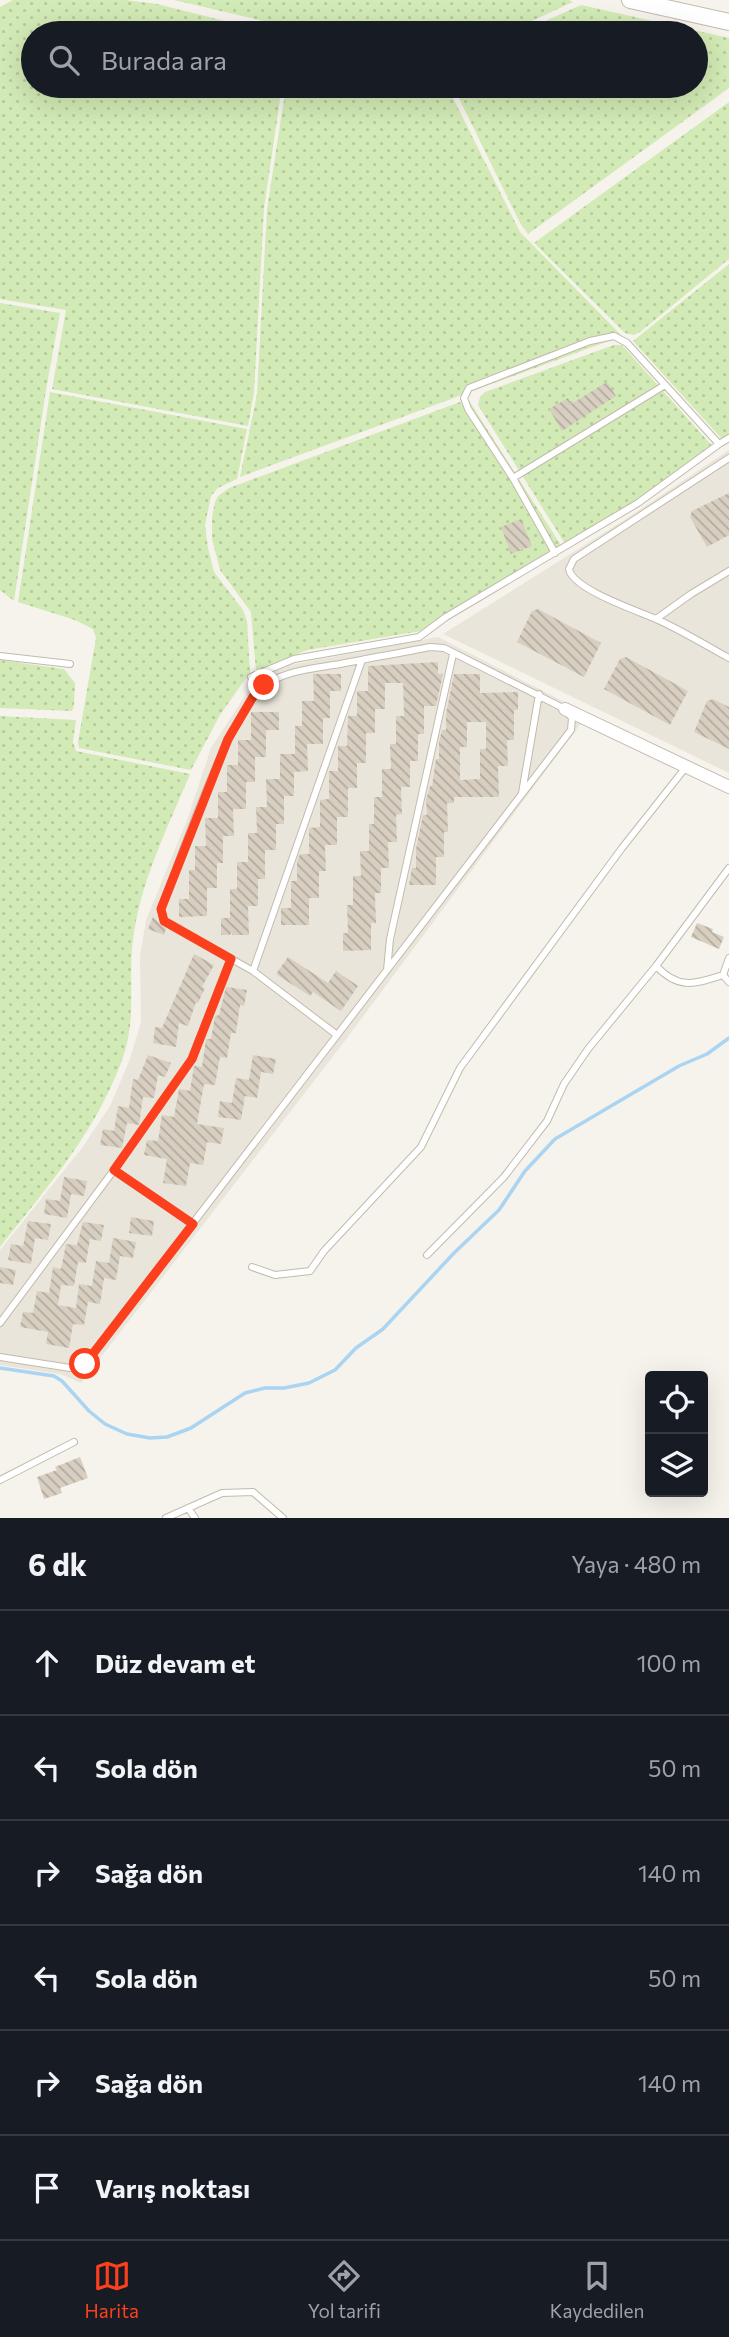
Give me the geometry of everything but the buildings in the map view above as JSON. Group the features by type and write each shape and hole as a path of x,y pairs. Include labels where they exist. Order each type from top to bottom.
{"street":[{"path":"630,0 729,22"},
{"path":"565,709 729,787"}],"lane":[{"path":"555,552 513,478 468,409 464,398 469,388 590,341 614,336 627,343 719,444"},
{"path":"513,478 665,385"},
{"path":"251,677 294,659 419,637 446,617 638,503 729,438"},
{"path":"729,458 570,564 570,574 574,579 629,610 656,619 729,658"},
{"path":"656,619 729,571"},
{"path":"0,1357 70,1368 85,1364 571,730 572,718 565,709 444,648 430,647 307,669 264,685 248,706 220,756 161,909 164,921 253,971 337,1035"},
{"path":"387,970 390,939 453,654"},
{"path":"0,656 70,664"},
{"path":"253,971 362,660"},
{"path":"522,793 539,694"},
{"path":"252,1267 275,1275 310,1271 342,1231 421,1147 460,1068 622,848 687,767"},
{"path":"427,1255 504,1177 547,1121 564,1084 588,1049 656,966 729,868"},
{"path":"723,975 729,958"},
{"path":"0,1323 114,1170 192,1059 231,959"},
{"path":"656,966 667,978 687,985 723,975"},
{"path":"723,975 729,982"},
{"path":"114,1170 193,1224"},
{"path":"0,1480 74,1442"},
{"path":"166,1518 222,1493 253,1492 283,1518"},
{"path":"188,1508 195,1518"}],"shaded area":[{"path":"729,450 729,773 443,634 626,519"},
{"path":"438,637 588,714 344,1042 81,1383 60,1374 0,1365 0,1250 82,1148 110,1106 130,1059 141,1022 140,956 146,920 187,820 211,748 256,679 290,665"}],"green space":[{"path":"13,0 126,0 157,4 225,21 21,21 21,98 280,98 264,208 254,393 248,426 52,389 66,310 0,299 0,7"},
{"path":"174,0 573,2 532,21 263,21"},
{"path":"581,5 653,21 546,21"},
{"path":"708,33 729,38 729,88 528,234 520,223 459,98 708,98"},
{"path":"284,98 453,98 520,232 622,336 240,477 257,394 267,209"},
{"path":"729,102 729,259 640,332 634,335 625,333 534,243"},
{"path":"729,264 729,435 722,439 633,341"},
{"path":"0,303 60,313 14,601 0,590"},
{"path":"614,345 622,345 714,448 632,510 567,547 478,405 485,392"},
{"path":"50,392 247,429 237,479 218,488 211,496 205,525 214,572 243,610 247,621 250,672 220,715 191,770 79,748 96,638 93,629 75,620 18,602"},
{"path":"468,399 564,550 427,630 307,650 256,671 251,612 220,570 212,539 212,517 218,496 229,488"},
{"path":"0,660 64,669 75,683 72,711 0,708"},
{"path":"0,716 76,720 73,742 76,751 190,774 156,855 142,897 133,940 128,1037 115,1078 88,1130 72,1154 0,1247"}],"waterway":[{"path":"0,1368 54,1376 105,1424 127,1434 150,1438 167,1437 191,1428 245,1393 309,1383 335,1370 356,1348 383,1329 454,1253 499,1210 525,1171 555,1139 679,1066 707,1054 729,1038"}],"route":[{"path":"85,1364 193,1224 114,1170 192,1059 231,959 164,921 161,909 220,756 254,695 264,685"}]}
